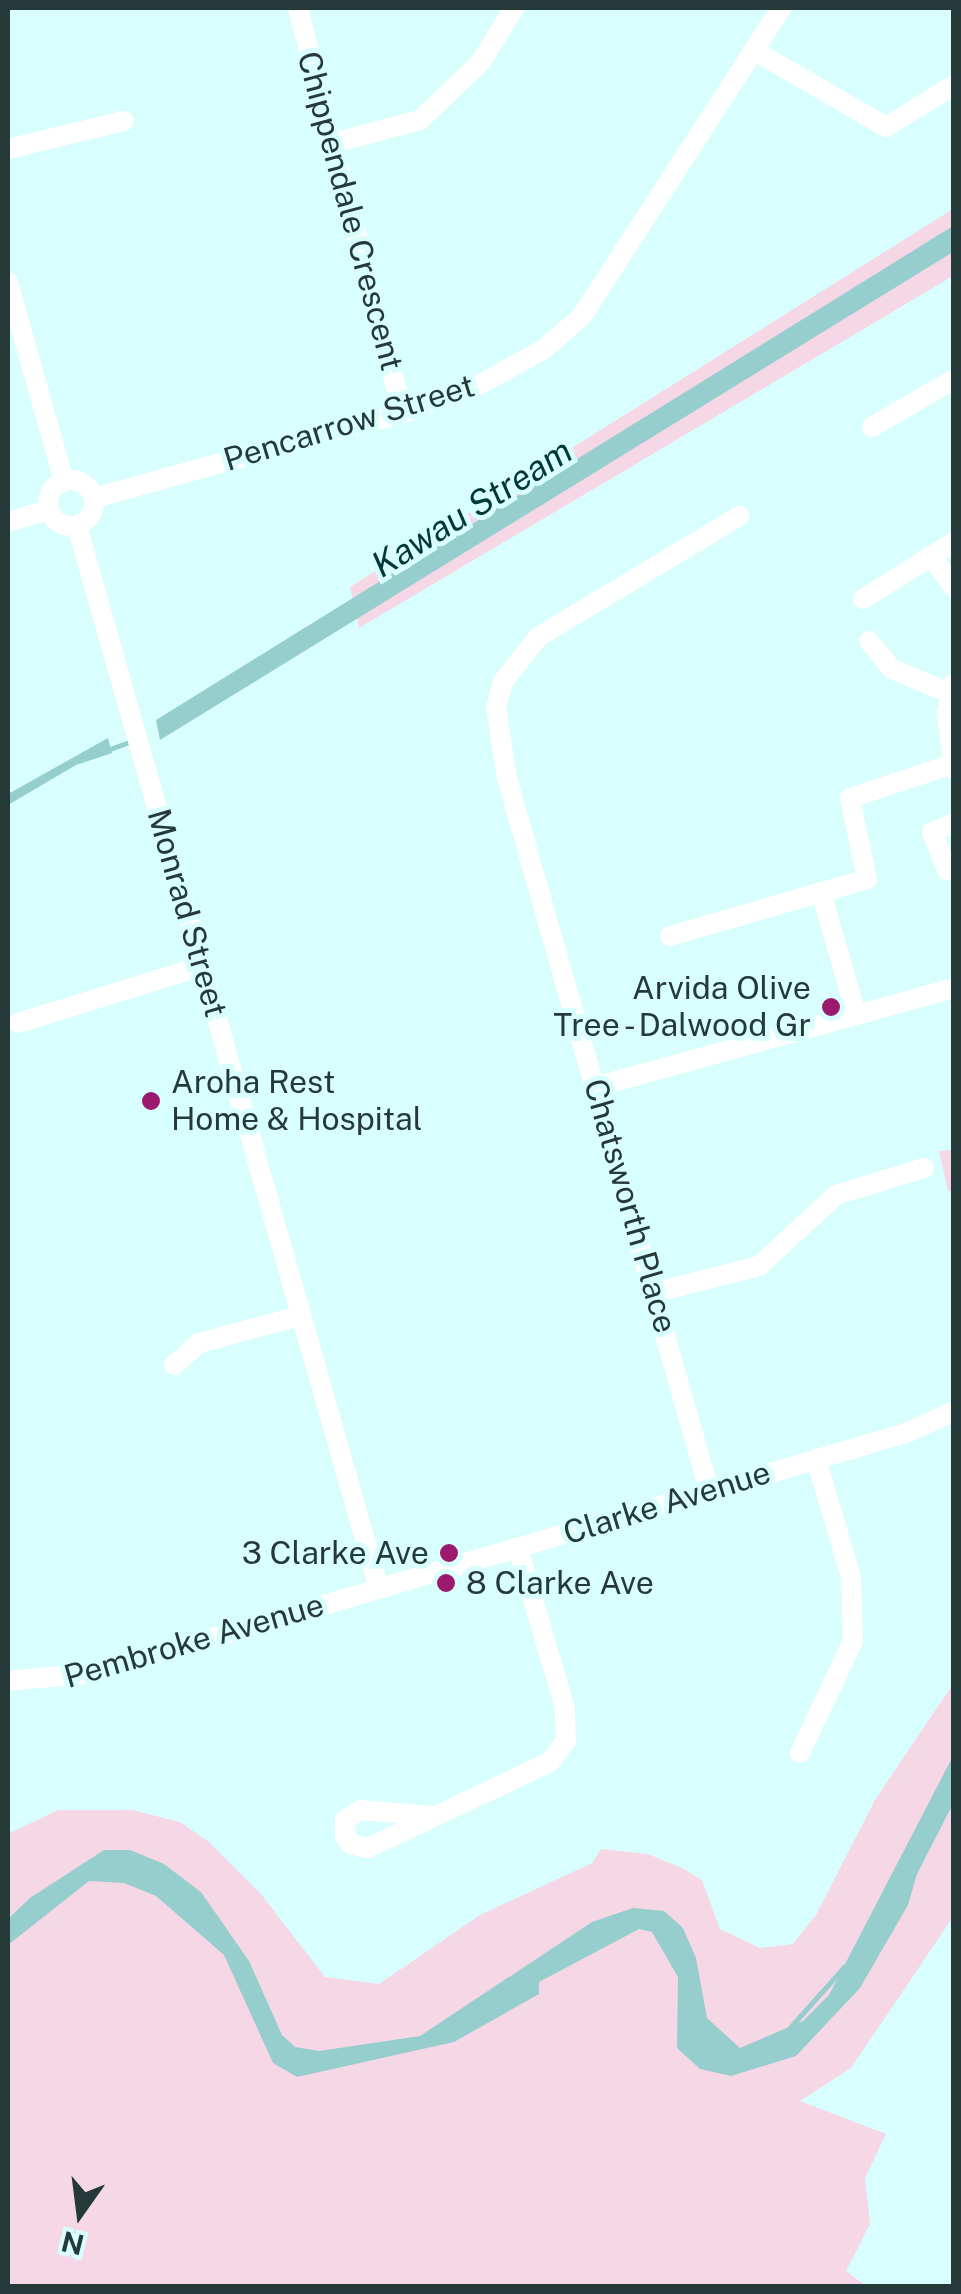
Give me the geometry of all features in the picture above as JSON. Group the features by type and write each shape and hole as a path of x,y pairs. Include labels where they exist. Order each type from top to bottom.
{"street":[{"name":"Chippendale Crescent","path":"298,8 403,413"},
{"path":"333,143 420,120 481,62 514,8"},
{"name":"Pencarrow Street","path":"94,498 403,413 476,387 543,350 582,316 781,8"},
{"path":"755,50 886,127 954,86"},
{"path":"8,149 124,121"},
{"path":"8,282 64,480"},
{"path":"872,428 954,379"},
{"path":"64,480 79,481 94,498 89,518 77,526 63,526 48,510 52,489 64,480"},
{"path":"8,522 48,510"},
{"name":"Chatsworth Place","path":"709,1490 657,1292 507,778 496,707 510,670 538,637 739,516"},
{"name":"Monrad Street","path":"77,526 379,1589"},
{"path":"864,599 954,542"},
{"path":"931,556 954,588"},
{"path":"670,936 867,879 870,866 850,798 952,768 951,687 892,670 870,641"},
{"path":"947,870 932,832 954,824"},
{"path":"821,892 856,1013"},
{"path":"18,1022 202,966"},
{"path":"595,1087 954,988"},
{"path":"657,1292 759,1266 836,1195 924,1168"},
{"path":"174,1365 200,1343 300,1316"},
{"name":"Clarke Avenue","path":"379,1589 816,1460 954,1411"},
{"path":"800,1753 852,1641 851,1577 816,1460"},
{"path":"432,1816 550,1762 566,1741 565,1708 518,1548"},
{"name":"Pembroke Avenue","path":"8,1681 94,1673 379,1589"}],"shaded area":[{"path":"953,209 953,276 359,628 350,587"},
{"path":"953,1150 953,1191 948,1191 939,1151"},
{"path":"953,1684 953,1917 851,2068 800,2101 886,2134 865,2178 870,2224 846,2271 866,2286 8,2286 8,1834 58,1810 132,1810 180,1822 209,1842 261,1894 325,1977 379,1984 480,1915 592,1863 601,1849 648,1854 702,1880 720,1929 760,1948 793,1944 816,1915 875,1800"}],"water":[{"path":"953,226 953,252 160,740 156,720"},
{"path":"108,738 112,753 76,765 8,805 8,794"},
{"path":"953,1756 953,1804 917,1874 908,1905 860,1988 796,2056 731,2076 700,2069 677,2048 678,1977 652,1932 639,1929 539,1982 539,1994 454,2042 297,2077 273,2063 224,1955 156,1896 124,1883 89,1881 8,1945 8,1919 30,1898 104,1850 130,1850 164,1864 201,1892 249,1961 282,2035 295,2047 319,2051 420,2036 592,1922 633,1908 664,1911 683,1928 696,1958 707,2018 740,2048 803,2021 829,1995"}],"waterway":[{"name":"Kawau Stream","path":"107,750 135,740"},
{"path":"785,2033 844,1967"}],"place":[{"name":"Arvida Olive Tree - Dalwood Gr","path":"831,1007"},
{"name":"Aroha Rest Home & Hospital","path":"151,1101"},
{"name":"3 Clarke Ave","path":"449,1553"},
{"name":"8 Clarke Ave","path":"446,1583"}]}
